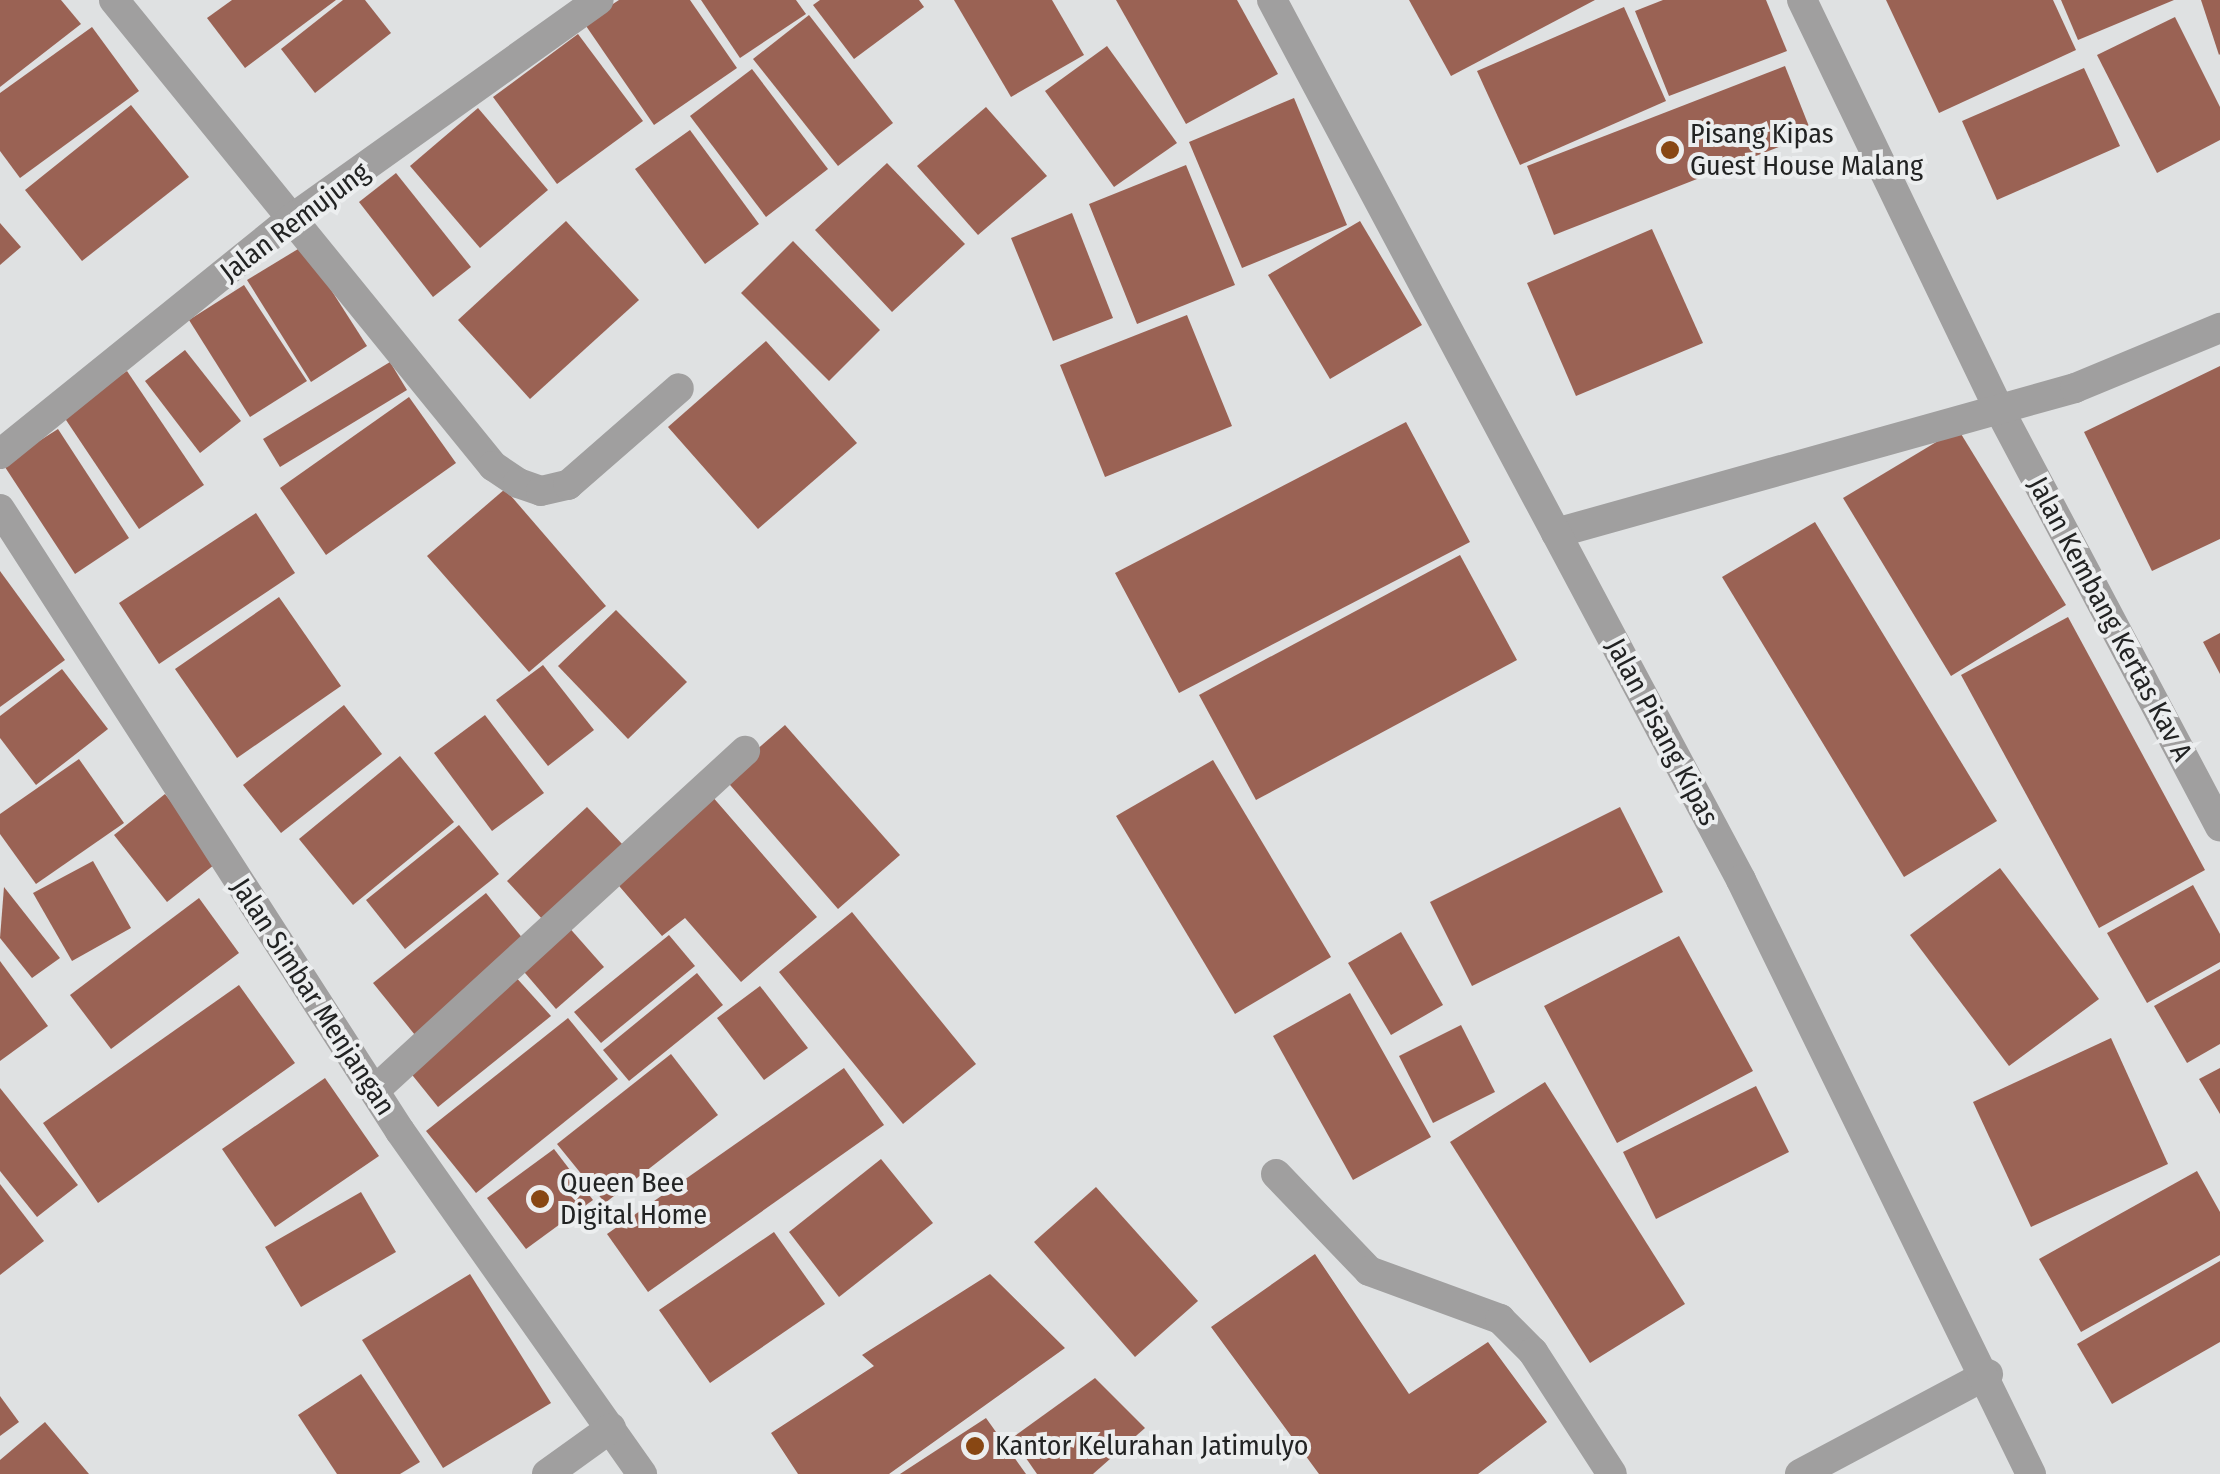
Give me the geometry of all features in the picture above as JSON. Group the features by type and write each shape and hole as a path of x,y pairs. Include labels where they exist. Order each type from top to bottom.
{"street":[{"path":"114,0 493,466 518,484 541,491 568,485 680,388"},
{"name":"Jalan Remujung","path":"0,454 290,220 598,0"},
{"name":"Jalan Pisang Kipas","path":"1272,0 1556,533 1988,1374 2031,1474"},
{"name":"Jalan Kembang Kertas Kav A","path":"1802,0 2000,411 2220,826"},
{"path":"1556,533 2000,411 2220,328"},
{"name":"Jalan Simbar Menjangan","path":"0,509 375,1090 642,1474"},
{"path":"375,1090 745,751"},
{"path":"1276,1174 1369,1271 1500,1319 1533,1352 1612,1474"},
{"path":"1800,1474 1988,1374"},
{"path":"548,1474 611,1428"}],"building":[{"path":"0,0 61,0 81,24 0,87"},
{"path":"232,0 336,0 245,68 207,18"},
{"path":"343,0 365,0 391,33 315,93 281,49"},
{"path":"619,0 690,0 737,68 654,125 584,23"},
{"path":"701,0 796,0 806,14 740,58"},
{"path":"820,0 919,0 924,7 854,59 813,5"},
{"path":"954,0 1052,0 1084,55 1011,97"},
{"path":"1116,0 1237,0 1278,74 1186,124"},
{"path":"1409,0 1595,0 1451,76"},
{"path":"1663,0 1766,0 1787,51 1669,96 1635,11"},
{"path":"1886,0 2053,0 2076,50 1939,113"},
{"path":"2061,0 2174,0 2078,40"},
{"path":"2201,0 2220,0 2219,55"},
{"path":"1624,7 1666,101 1520,165 1477,71"},
{"path":"809,15 893,123 838,166 753,59"},
{"path":"2175,17 2220,107 2220,140 2157,173 2097,55"},
{"path":"92,27 139,91 20,178 0,151 0,93"},
{"path":"578,34 643,121 557,184 493,97"},
{"path":"1107,46 1177,143 1114,187 1045,91"},
{"name":"Pisang Kipas Guest House Malang","path":"1785,66 1812,134 1554,235 1527,166"},
{"path":"2084,68 2120,146 1997,200 1962,121"},
{"path":"752,69 828,169 766,217 690,116"},
{"path":"1294,98 1347,225 1242,268 1189,142"},
{"path":"131,105 189,177 82,261 25,190"},
{"path":"986,107 1047,176 978,235 917,166"},
{"path":"478,108 548,190 480,248 410,166"},
{"path":"690,130 759,224 705,264 635,169"},
{"path":"887,163 965,244 892,312 815,230"},
{"path":"1186,165 1235,285 1137,324 1089,204"},
{"path":"396,173 471,267 433,297 359,202"},
{"path":"1072,213 1113,318 1053,341 1011,238"},
{"path":"566,221 639,300 530,399 458,320"},
{"path":"1360,221 1422,325 1330,379 1268,275"},
{"path":"0,223 21,247 0,265"},
{"path":"1652,229 1703,343 1576,396 1527,283"},
{"path":"793,241 880,330 829,381 741,293"},
{"path":"303,246 367,346 311,382 247,280"},
{"path":"244,285 307,381 250,417 189,320"},
{"path":"1187,315 1232,426 1105,477 1060,365"},
{"path":"766,341 857,443 758,529 668,427"},
{"path":"185,350 241,421 200,453 145,381"},
{"path":"390,362 407,390 280,467 263,439"},
{"path":"2220,366 2220,539 2152,571 2084,432"},
{"path":"127,371 204,485 139,529 62,414"},
{"path":"409,397 456,463 326,555 280,488"},
{"path":"1406,422 1470,542 1179,693 1115,573"},
{"path":"58,429 129,538 75,574 3,464"},
{"path":"1958,429 2066,605 1951,676 1843,498"},
{"path":"505,489 606,606 529,672 427,556"},
{"path":"256,513 295,573 159,664 119,603"},
{"path":"1815,522 1997,821 1904,877 1722,577"},
{"path":"1460,555 1517,660 1256,800 1199,695"},
{"path":"0,571 65,660 0,707"},
{"path":"279,597 341,686 237,758 175,669"},
{"path":"616,610 687,682 628,739 558,666"},
{"path":"2068,617 2205,870 2099,928 1961,675"},
{"path":"2220,633 2220,674 2203,642"},
{"path":"543,665 594,730 548,766 496,700"},
{"path":"62,669 108,729 36,785 0,738 0,716"},
{"path":"344,705 382,754 281,833 243,785"},
{"path":"485,715 544,793 492,831 434,753"},
{"path":"785,725 900,855 838,909 724,778"},
{"path":"400,756 454,822 353,905 299,839"},
{"path":"79,759 124,823 36,884 0,834 0,814"},
{"path":"1213,760 1331,957 1235,1014 1116,816"},
{"path":"165,794 219,861 167,902 114,835"},
{"path":"711,795 817,917 741,982 685,918 662,936 614,880"},
{"path":"587,807 624,846 544,921 507,881"},
{"path":"1620,807 1663,892 1472,986 1430,902"},
{"path":"459,825 499,874 405,949 366,900"},
{"path":"93,861 131,928 72,961 33,893"},
{"path":"2000,868 2099,999 2009,1066 1910,935"},
{"path":"2193,885 2220,934 2220,962 2147,1003 2107,933"},
{"path":"4,887 60,958 32,978 0,938"},
{"path":"486,893 528,945 415,1035 373,983"},
{"path":"199,898 239,953 111,1049 70,995"},
{"path":"852,912 976,1064 903,1124 779,972"},
{"path":"566,924 604,967 556,1009 519,966"},
{"path":"1401,932 1443,1005 1391,1035 1348,963"},
{"path":"669,935 695,966 601,1043 574,1012"},
{"path":"1679,936 1753,1071 1617,1143 1544,1006"},
{"path":"0,961 48,1026 0,1061"},
{"path":"2220,969 2220,1044 2187,1063 2154,1006"},
{"path":"697,973 723,1005 629,1081 603,1050"},
{"path":"513,974 551,1016 438,1107 409,1071"},
{"path":"239,985 295,1063 98,1203 43,1123"},
{"path":"760,986 808,1048 764,1080 717,1018"},
{"path":"1350,993 1431,1137 1353,1180 1273,1036"},
{"path":"568,1018 618,1079 476,1193 426,1131"},
{"path":"1461,1025 1495,1092 1433,1123 1399,1056"},
{"path":"2111,1038 2168,1164 2031,1227 1973,1102"},
{"path":"671,1054 718,1115 605,1203 557,1144"},
{"path":"844,1068 884,1125 648,1292 607,1234"},
{"path":"2220,1068 2220,1114 2199,1079"},
{"path":"325,1078 379,1156 275,1227 222,1149"},
{"path":"1545,1082 1685,1304 1590,1363 1450,1142"},
{"path":"1756,1086 1789,1152 1656,1219 1623,1152"},
{"path":"0,1088 78,1185 37,1217 0,1171"},
{"name":"Queen Bee Digital Home","path":"554,1149 593,1200 526,1249 487,1198"},
{"path":"881,1159 933,1223 839,1297 789,1232"},
{"path":"2197,1171 2220,1212 2220,1255 2081,1332 2039,1259"},
{"path":"0,1184 44,1241 0,1275"},
{"path":"1096,1187 1198,1301 1135,1357 1034,1242"},
{"path":"361,1192 396,1252 301,1307 265,1247"},
{"path":"774,1232 825,1304 710,1383 659,1310"},
{"path":"1315,1254 1409,1394 1488,1342 1547,1422 1478,1474 1319,1474 1211,1327"},
{"path":"2220,1261 2220,1342 2112,1404 2077,1344"},
{"path":"470,1274 551,1403 443,1468 362,1340"},
{"path":"990,1274 1065,1348 889,1474 798,1474 771,1433 874,1366 862,1355"},
{"path":"361,1374 420,1462 400,1474 337,1474 298,1415"},
{"path":"1095,1378 1145,1428 1093,1474 1037,1474 1012,1438"},
{"path":"0,1396 19,1422 0,1436"},
{"name":"Kantor Kelurahan Jatimulyo","path":"986,1418 1026,1474 900,1474"},
{"path":"45,1422 89,1474 0,1474 0,1460"}],"place":[{"name":"Pisang Kipas Guest House Malang","path":"1670,150"},
{"name":"Queen Bee Digital Home","path":"540,1199"},
{"name":"Kantor Kelurahan Jatimulyo","path":"975,1446"}]}
